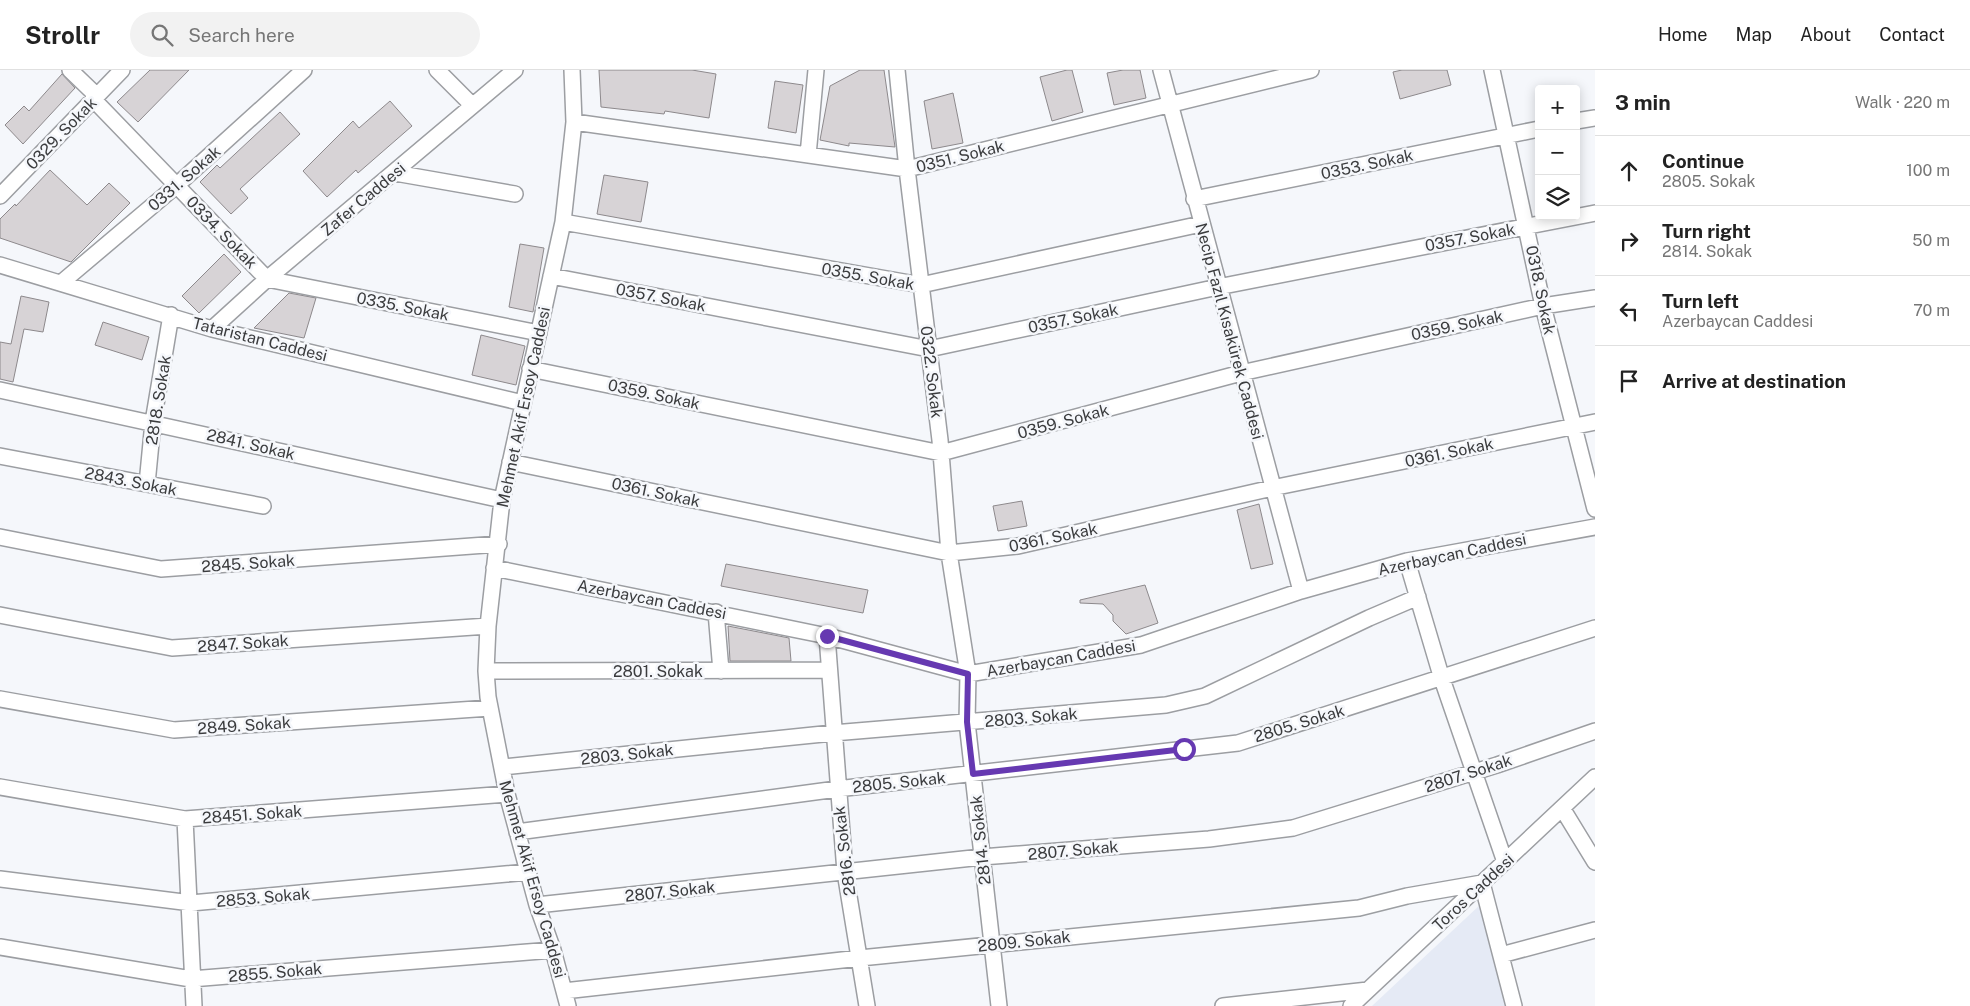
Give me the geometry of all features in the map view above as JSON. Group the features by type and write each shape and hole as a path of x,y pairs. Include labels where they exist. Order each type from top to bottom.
{"street":[{"name":"0334. Sokak","path":"70,70 267,279"},
{"name":"0329. Sokak","path":"0,196 122,70"},
{"name":"0331. Sokak","path":"61,283 177,185 304,70"},
{"path":"437,70 472,105"},
{"name":"Zafer Caddesi","path":"212,330 267,279 515,70"},
{"name":"Mehmet Akif Ersoy Caddesi","path":"566,999 553,950 537,906 507,794 490,708 486,670 488,626 494,568 499,544 502,500 563,222 574,122 572,70"},
{"path":"808,155 816,70"},
{"name":"0322. Sokak","path":"897,70 941,453 949,553 968,674"},
{"name":"Necip Fazıl Kısakürek Caddesi","path":"1161,70 1194,199 1301,591"},
{"name":"0351. Sokak","path":"574,122 907,169 1311,70"},
{"name":"0318. Sokak","path":"1492,70 1507,135 1516,190 1527,226 1543,306 1595,508"},
{"path":"1580,120 1595,118"},
{"name":"0353. Sokak","path":"1194,199 1535,130"},
{"path":"394,173 515,194"},
{"name":"0357. Sokak","path":"551,276 929,349 1218,287 1595,213"},
{"name":"0355. Sokak","path":"563,222 921,285 1201,224"},
{"name":"Tataristan Caddesi","path":"0,264 171,315 212,330 522,403"},
{"name":"0335. Sokak","path":"267,279 539,333"},
{"name":"0359. Sokak","path":"530,369 941,453 1241,373 1543,306 1595,298"},
{"name":"2818. Sokak","path":"147,484 153,422 171,315"},
{"name":"2841. Sokak","path":"0,390 502,500"},
{"name":"0361. Sokak","path":"510,462 949,553 1018,546 1272,488 1595,422"},
{"name":"2843. Sokak","path":"0,456 263,506"},
{"name":"Azerbaycan Caddesi","path":"494,568 827,636 968,674 1141,645 1301,591 1407,560 1595,527"},
{"name":"2845. Sokak","path":"0,536 161,569 499,544"},
{"path":"1407,560 1442,679 1476,772 1505,862"},
{"name":"2803. Sokak","path":"503,767 833,732 1166,705 1206,696 1369,618 1418,598"},
{"path":"716,612 721,671"},
{"name":"2847. Sokak","path":"0,615 172,648 488,626"},
{"name":"2805. Sokak","path":"517,832 838,789 1238,742 1442,679 1595,628"},
{"name":"2816. Sokak","path":"827,636 845,872 867,1006"},
{"name":"2801. Sokak","path":"486,670 829,670"},
{"name":"2814. Sokak","path":"968,674 967,722 998,1006"},
{"name":"2849. Sokak","path":"0,699 174,730 490,708"},
{"name":"2807. Sokak","path":"537,906 982,857 1209,838 1293,828 1476,772 1595,731"},
{"name":"Toros Caddesi","path":"1351,1006 1595,777"},
{"name":"28451. Sokak","path":"0,787 185,819 507,794"},
{"path":"1562,808 1591,846 1595,862"},
{"path":"185,819 191,904 191,979 194,1006"},
{"name":"2853. Sokak","path":"0,879 191,904 528,872"},
{"path":"1482,883 1514,1006"},
{"name":"2809. Sokak","path":"566,999 860,958 1359,908 1406,896 1482,883"},
{"path":"1501,955 1595,930"},
{"name":"2855. Sokak","path":"0,947 191,979 553,950"},
{"path":"1223,1006 1368,990"}],"shaded area":[{"path":"1481,904 1507,1006 1372,1006"}],"building":[{"path":"150,70 189,70 138,122 117,102"},
{"path":"599,70 692,70 716,74 709,118 665,111 664,114 601,107"},
{"path":"860,70 884,70 895,147 849,143 849,146 820,140 830,86"},
{"path":"1072,70 1083,112 1052,121 1040,77"},
{"path":"1123,70 1140,70 1146,98 1114,105 1107,73"},
{"path":"1402,70 1447,70 1451,85 1400,99 1393,72"},
{"path":"62,74 75,88 23,144 5,125 24,106 29,111"},
{"path":"775,81 803,85 796,133 768,128"},
{"path":"953,93 963,143 932,149 924,101"},
{"path":"390,101 412,126 358,173 356,170 327,197 303,171 353,121 359,128"},
{"path":"280,112 300,134 240,189 248,198 231,214 200,182 217,165 220,168"},
{"path":"50,170 87,205 109,183 130,203 71,262 0,238 0,219 15,204 16,206"},
{"path":"604,175 648,182 641,222 597,214"},
{"path":"520,244 544,248 533,312 509,307"},
{"path":"224,254 241,272 199,313 182,296"},
{"path":"289,293 316,298 304,338 254,328"},
{"path":"21,296 49,302 43,332 24,329 13,382 0,379 0,342 11,344"},
{"path":"103,322 149,337 142,360 95,345"},
{"path":"481,335 525,346 516,385 472,375"},
{"path":"1022,501 1027,526 998,531 993,506"},
{"path":"1259,504 1273,564 1251,569 1237,510"},
{"path":"726,564 868,590 863,613 721,586"},
{"path":"1145,585 1158,623 1126,634 1113,621 1113,615 1103,604 1080,603 1080,600"},
{"path":"728,626 789,638 791,661 730,661"}],"route":[{"path":"827,636 968,674 967,722 973,774 1184,749"}]}
